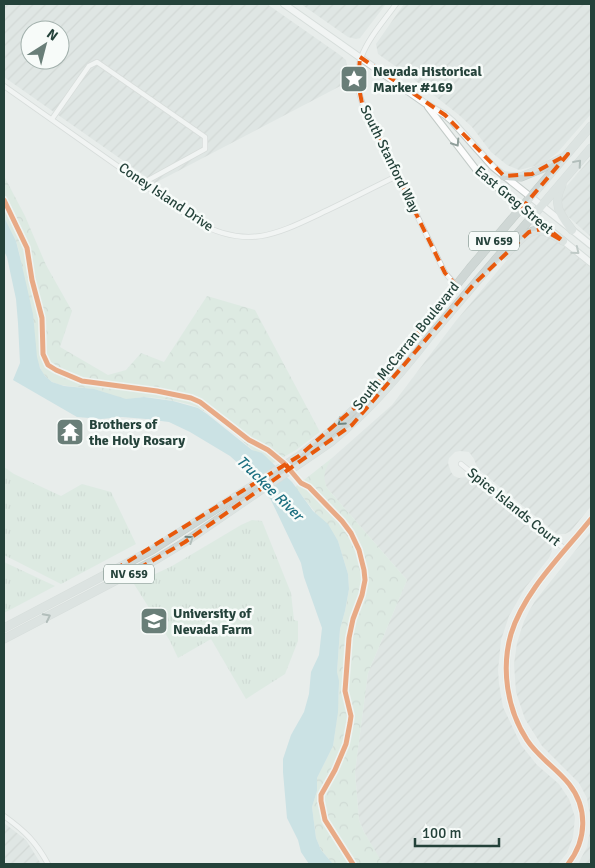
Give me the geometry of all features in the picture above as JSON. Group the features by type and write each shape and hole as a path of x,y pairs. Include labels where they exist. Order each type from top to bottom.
{"main road":[{"name":"East Greg Street","path":"284,4 452,121 484,158 504,176 591,245"},
{"name":"East Greg Street","path":"426,104 484,178 591,264"},
{"name":"South McCarran Boulevard","path":"294,464 356,409 456,285 591,126"},
{"name":"South McCarran Boulevard","path":"4,628 119,567 245,496 331,442 368,409 406,367 474,284 591,148"},
{"path":"504,176 521,177 532,174 568,154"},
{"path":"567,176 558,195 558,206 562,216 572,230"},
{"path":"474,284 532,231 538,229 547,230 563,241"},
{"name":"South McCarran Boulevard","path":"4,639 124,577 185,542 245,496"},
{"path":"119,567 124,577"}],"street":[{"name":"South Stanford Way","path":"396,4 365,46 360,57 358,84 362,103 445,273 456,285"},
{"path":"52,119 89,66 97,62 205,137 204,149 143,184"},
{"name":"Coney Island Drive","path":"4,86 206,227 241,238 286,230 397,176"},
{"name":"Spice Islands Court","path":"461,464 566,550"},
{"path":"568,864 577,850 583,830 580,803 568,783 539,756 522,732 511,704 506,675 508,646 517,617 532,592 591,519"},
{"path":"4,816 32,839 48,864"}],"highlighted area":[{"path":"360,57 445,115 504,176 532,174 568,154 522,208 563,241 542,229 529,232 474,284 352,425 185,542 124,577 119,567 299,456 367,397 456,285 445,273 362,103 358,84"}],"shaded area":[{"path":"4,4 267,4 346,60 348,82 155,183 4,77"},
{"path":"301,4 386,4 360,38 356,39 348,37"},
{"path":"404,4 591,4 591,114 558,152 543,164 519,170 507,165 491,152 472,127 459,115 378,54 376,44"},
{"path":"591,158 591,237 564,213 561,209 560,197 565,188"},
{"path":"539,232 555,239 591,268 591,506 571,531 565,534 557,534 478,469 469,452 455,452 449,458 448,463 454,476 472,479 551,546 552,551 549,558 525,588 509,616 501,640 498,670 499,684 503,707 521,745 537,765 559,784 569,799 575,817 573,837 567,853 558,864 382,864 359,820 355,772 368,673 407,580 327,488 324,481 324,473 326,466 332,458 392,405 455,322 521,243 526,238"},
{"path":"591,531 591,822 587,798 579,783 542,746 525,719 516,692 514,664 517,643 529,611"},
{"path":"4,823 26,840 41,864 4,864"},
{"path":"591,825 591,864 578,864 587,847"}],"green space":[{"path":"4,176 25,216 46,265 72,311 60,347 108,375 126,370 141,353 164,362 207,296 255,310 320,432 296,450 271,464 262,453 255,452 234,433 194,406 155,398 121,398 96,390 60,385 46,377 37,359 20,256 16,241 4,217"},
{"path":"332,458 325,473 327,488 407,580 368,673 355,772 359,820 383,864 333,864 321,850 316,838 312,807 317,791 317,778 333,746 339,692 337,672 340,629 349,589 348,574 338,541 295,487"},
{"path":"4,467 14,474 61,496 82,484 111,492 136,544 61,584 4,555"},
{"path":"252,520 262,521 291,593 294,620 298,621 298,641 285,674 246,699 211,639 178,658 170,641 134,584 172,566"},
{"path":"4,562 55,586 4,613"}],"water":[{"name":"Truckee River","path":"4,217 16,241 33,314 37,357 40,368 45,376 52,382 64,386 94,389 126,399 144,397 173,401 198,408 252,450 262,453 292,482 313,511 328,524 338,541 348,574 349,589 340,629 337,672 339,681 338,712 333,746 317,778 317,791 312,807 316,838 321,850 333,864 309,864 301,852 298,840 287,818 283,759 291,735 304,712 309,694 311,672 319,655 322,628 301,563 271,500 248,472 230,456 169,422 122,417 101,419 77,417 13,380 20,363 18,323 16,299 4,251"}],"cycle path":[{"path":"4,200 27,248 32,280 42,318 43,354 48,365 82,381 157,391 191,398 200,402 249,440 268,450 285,464 301,483 309,487 342,521 351,533 359,550 365,580 349,638 345,691 351,716 346,744 335,770 321,795 321,801 325,820 353,864"},
{"path":"568,864 579,845 582,834 583,824 580,803 569,784 536,752 520,728 508,689 506,661 511,634 525,603 545,574 591,519"}],"place":[{"name":"Nevada Historical Marker #169","path":"354,79"},
{"name":"Brothers of the Holy Rosary","path":"70,432"},
{"name":"University of Nevada Farm","path":"154,621"}]}
